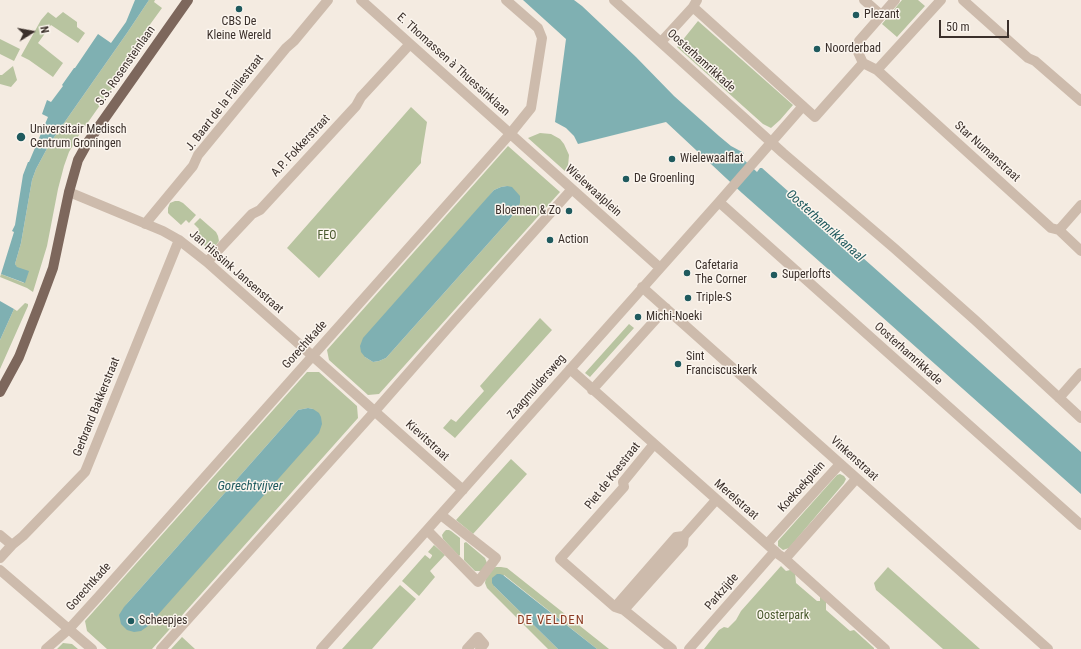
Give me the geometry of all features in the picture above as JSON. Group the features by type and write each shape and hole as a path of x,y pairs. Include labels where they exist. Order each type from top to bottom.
{"main road":[{"name":"S.S. Rosensteinlaan","path":"0,392 19,357 53,268 69,192 78,160 88,142 188,0"}],"street":[{"name":"J. Baart de la Faillestraat","path":"145,224 193,166 198,155 286,48 294,41 328,0"},
{"name":"E. Thomassen à Thuessinklaan","path":"362,0 510,134"},
{"name":"Gorechtkade","path":"46,649 68,629 104,590 510,134 531,108 542,38 538,28 506,0"},
{"name":"Oosterhamrikkade","path":"614,0 783,153 974,320 1081,418"},
{"path":"864,0 881,15"},
{"path":"661,42 695,3 815,117 863,62 857,50 859,41 895,0"},
{"path":"877,70 941,0"},
{"path":"963,0 1028,58 1035,61 1081,101"},
{"name":"A.P. Fokkerstraat","path":"207,262 252,214 260,210 356,106 361,97 410,44"},
{"name":"Star Numanstraat","path":"863,62 877,70 1051,228 1059,230 1081,251"},
{"path":"772,142 803,106"},
{"name":"Wielewaalplein","path":"510,134 659,268"},
{"name":"Zaagmuldersweg","path":"322,649 772,142"},
{"path":"161,649 572,190"},
{"name":"Jan Hissink Jansenstraat","path":"69,192 163,231 179,240 207,262 375,411"},
{"name":"Oosterhamrikkade","path":"719,202 1081,525"},
{"path":"1059,230 1081,205"},
{"name":"Gerbrand Bakkerstraat","path":"0,558 85,472 179,240"},
{"name":"Vinkenstraat","path":"642,287 1048,649"},
{"path":"592,390 666,308"},
{"name":"Merelstraat","path":"570,370 885,649"},
{"path":"1059,398 1081,373"},
{"name":"Kievitstraat","path":"375,411 463,490"},
{"name":"Piet de Koestraat","path":"620,608 560,559 624,487 623,482 654,444"},
{"name":"Koekoekplein","path":"771,548 840,464"},
{"path":"785,559 856,479"},
{"path":"672,649 620,608 684,544 684,536 716,500"},
{"path":"427,530 478,582 496,558 441,514"},
{"path":"0,535 12,545"},
{"name":"Parkzijde","path":"689,649 771,548"},
{"path":"0,570 92,649"},
{"path":"467,649 478,637 485,647"}],"green space":[{"path":"149,0 155,0 154,2 162,8 146,30 151,33 79,135 69,152 58,189 47,246 33,292 0,277 1,274 24,283 15,264 21,243 32,180 36,169 50,143"},
{"path":"902,0 918,0 925,6 897,37 882,24"},
{"path":"48,12 56,18 63,12 77,22 77,27 85,33 78,43 51,25 38,43 63,63 53,77 21,56 41,20"},
{"path":"698,21 793,105 771,128 763,124 677,47"},
{"path":"0,39 20,49 14,61 0,54"},
{"path":"13,66 17,80 11,87 0,84 0,75"},
{"name":"FEO","path":"411,107 427,122 421,163 319,278 287,248"},
{"path":"540,133 551,134 560,139 564,144 569,155 566,172 528,138"},
{"path":"508,146 560,192 379,394 368,395 329,360 327,350","holes":["507,186 517,210 386,358 373,362 365,357 494,190"]},
{"path":"175,201 183,203 196,215 189,223 186,220 181,225 168,213 170,203"},
{"path":"200,218 216,232 218,236 219,241 212,247 205,246 193,236 199,229 194,224"},
{"path":"25,303 28,304 28,306 0,369 0,340 14,309 17,311"},
{"path":"540,318 552,330 455,438 443,428 451,419 456,422 484,391 480,386"},
{"path":"629,324 634,328 590,377 585,373"},
{"path":"307,372 319,372 357,406 358,418 152,649 107,649 87,631 85,621","holes":["308,408 313,409 124,607 298,410"]},
{"path":"511,459 527,474 473,534 456,520"},
{"path":"840,474 846,479 844,483 789,548 783,550 778,546 778,541 837,475"},
{"path":"446,530 451,531 460,538 459,556 443,539 442,535"},
{"path":"466,542 485,558 487,563 481,571 475,571 464,560 464,543"},
{"path":"434,545 445,555 430,571 435,577 419,596 402,581 425,555 430,559 432,555 428,552"},
{"name":"Oosterpark","path":"781,566 786,571 792,568 795,573 796,583 817,601 820,601 820,596 826,599 826,610 850,631 854,630 874,649 704,649 719,630 724,627 728,628 736,620 741,611"},
{"path":"496,567 507,568 609,649 597,649 504,575 494,586 558,649 548,649 487,588 485,583 486,577 491,569"},
{"path":"888,567 980,649 943,649 876,590 874,583"},
{"path":"400,585 416,599 372,649 342,649"},
{"path":"182,637 195,649 171,649"},
{"path":"63,643 72,644 78,649 57,649"}],"water":[{"path":"135,0 149,0 50,143 36,169 32,180 21,243 15,264 17,267 29,271 25,283 1,274 14,232 12,231 15,225 23,175 48,117 42,114 47,100 51,102 98,34 111,43 126,22"},
{"name":"Oosterhamrikkanaal","path":"523,0 574,0 582,6 636,57 674,96 731,146 744,153 742,159 757,172 760,168 762,168 1081,452 1081,494 742,193 666,122 578,144 574,136 566,128 555,122 566,39"},
{"path":"507,186 512,187 520,196 520,203 510,219 386,358 373,362 365,357 361,352 360,346 363,338 494,190"},
{"path":"0,301 14,309 0,340"},
{"name":"Gorechtvijver","path":"308,408 319,413 321,417 322,424 319,433 148,626 141,631 134,632 127,630 121,624 119,615 124,607 298,410"},
{"path":"497,574 503,575 597,649 558,649 494,586 492,583 492,578"}],"place":[{"name":"CBS De Kleine Wereld","path":"239,9"},
{"name":"Plezant","path":"856,15"},
{"name":"Noorderbad","path":"817,49"},
{"name":"Universitair Medisch Centrum Groningen","path":"21,137"},
{"name":"Wielewaalflat","path":"672,159"},
{"name":"De Groenling","path":"626,179"},
{"name":"Bloemen & Zo","path":"569,211"},
{"name":"Action","path":"550,240"},
{"name":"Cafetaria The Corner","path":"687,273"},
{"name":"Superlofts","path":"774,275"},
{"name":"Triple-S","path":"688,298"},
{"name":"Michi-Noeki","path":"638,317"},
{"name":"Sint Franciscuskerk","path":"678,364"},
{"name":"Scheepjes","path":"131,621"}],"district":[{"name":"DE VELDEN","path":"551,621"}]}
